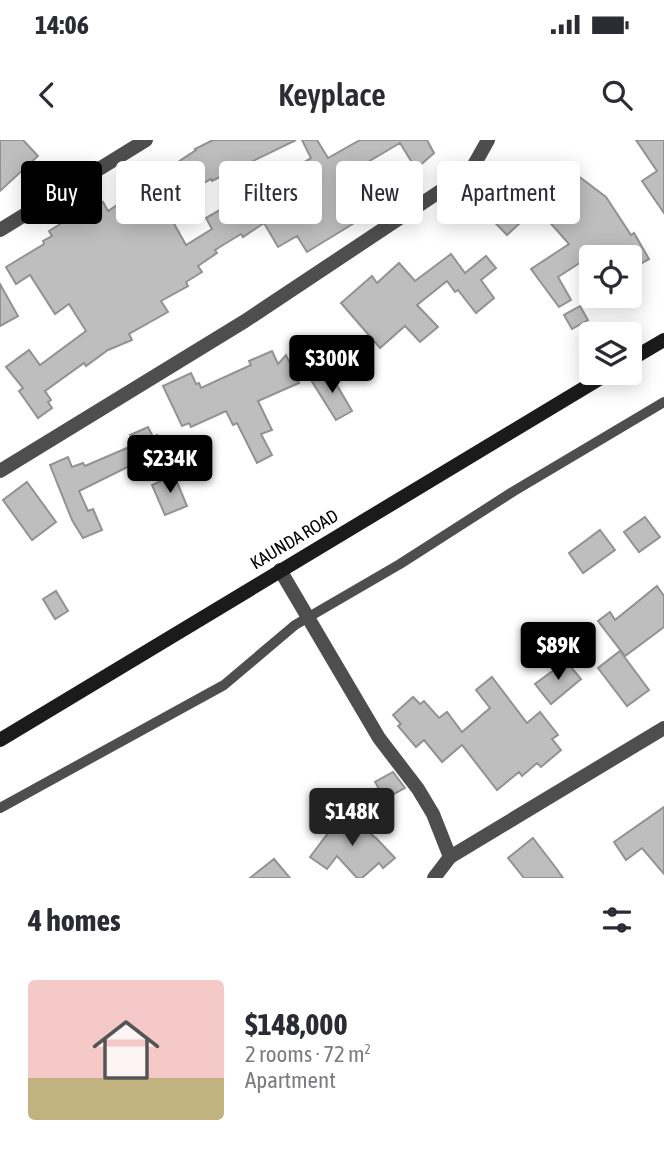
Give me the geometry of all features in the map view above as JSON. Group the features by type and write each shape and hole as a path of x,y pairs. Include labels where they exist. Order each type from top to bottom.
{"main road":[{"path":"642,353 664,340"},
{"name":"KAUNDA ROAD","path":"0,740 589,385"}],"street":[{"path":"0,230 146,140"},
{"path":"0,471 245,321 457,180 474,165 488,140"},
{"path":"280,570 379,738 418,789 433,814 450,857"},
{"path":"435,878 450,857 664,728"}],"lane":[{"path":"0,808 224,685 295,625 400,564 514,491 664,401"}],"building":[{"path":"0,140 23,140 38,156 33,161 21,161 21,172 0,191"},
{"path":"213,140 296,140 253,161 219,161 219,178 205,182 205,161 179,161"},
{"path":"302,140 317,140 328,158 360,140 427,140 434,153 423,163 411,161 400,143 370,161 336,161 336,224 353,224 307,252 297,236 278,247 265,224 322,224 322,161 306,161 311,158"},
{"path":"636,140 664,140 664,213 642,181 657,171"},
{"path":"580,177 606,197 631,235 634,233 641,245 579,245 579,263 558,277 571,300 559,307 531,269 569,244 551,224 580,224"},
{"path":"102,203 108,211 116,206 116,224 174,224 186,245 212,229 206,218 219,211 219,224 262,224 215,250 217,253 198,266 202,272 186,282 188,286 161,301 168,312 129,334 132,340 108,350 86,366 84,363 45,391 51,400 48,402 52,408 38,418 19,391 23,388 6,367 29,350 40,365 86,331 69,304 55,314 30,275 16,284 6,267 44,244 43,241 52,236 49,231 60,224 102,224"},
{"path":"496,224 519,224 507,235"},
{"path":"642,247 649,259 642,263"},
{"path":"451,254 465,273 486,256 496,268 481,280 494,298 476,313 458,290 455,292 447,281 417,305 438,327 420,342 405,326 380,348 341,303 372,276 377,283 399,263 415,281"},
{"path":"0,284 18,316 0,326"},
{"path":"579,307 588,320 579,322 579,325 572,329 564,315"},
{"path":"272,351 278,364 286,355 299,383 258,401 272,430 261,434 272,455 257,463 237,423 233,425 226,411 191,427 189,423 182,426 163,386 191,373 201,388 251,365 249,361"},
{"path":"328,370 352,411 336,420 311,380"},
{"path":"148,427 153,437 157,435 164,449 79,491 88,511 93,509 102,530 83,538 72,520 50,465 68,457 72,467 83,463 85,466 134,445 130,435"},
{"path":"174,475 187,506 165,515 152,485"},
{"path":"27,482 56,522 32,540 3,500"},
{"path":"645,517 660,537 639,552 624,532"},
{"path":"600,530 615,550 583,573 569,553"},
{"path":"657,586 664,596 664,627 625,656 598,621 610,612 615,620"},
{"path":"56,591 68,611 55,619 43,599"},
{"path":"620,651 649,690 627,706 598,668"},
{"path":"566,661 581,679 551,704 535,684"},
{"path":"492,677 527,723 540,712 558,735 552,739 561,750 541,767 537,763 522,776 519,772 497,790 462,745 442,762 424,740 416,747 398,726 401,724 393,715 413,697 420,704 424,701 439,718 447,712 462,732 490,708 476,690"},
{"path":"393,772 405,788 385,799 375,782"},
{"path":"664,807 664,874 642,848 626,860 614,842"},
{"path":"344,812 395,858 383,868 379,863 362,878 357,878 337,856 327,869 310,857"},
{"path":"533,838 563,878 524,878 508,858"},
{"path":"274,859 290,878 250,878"}]}
